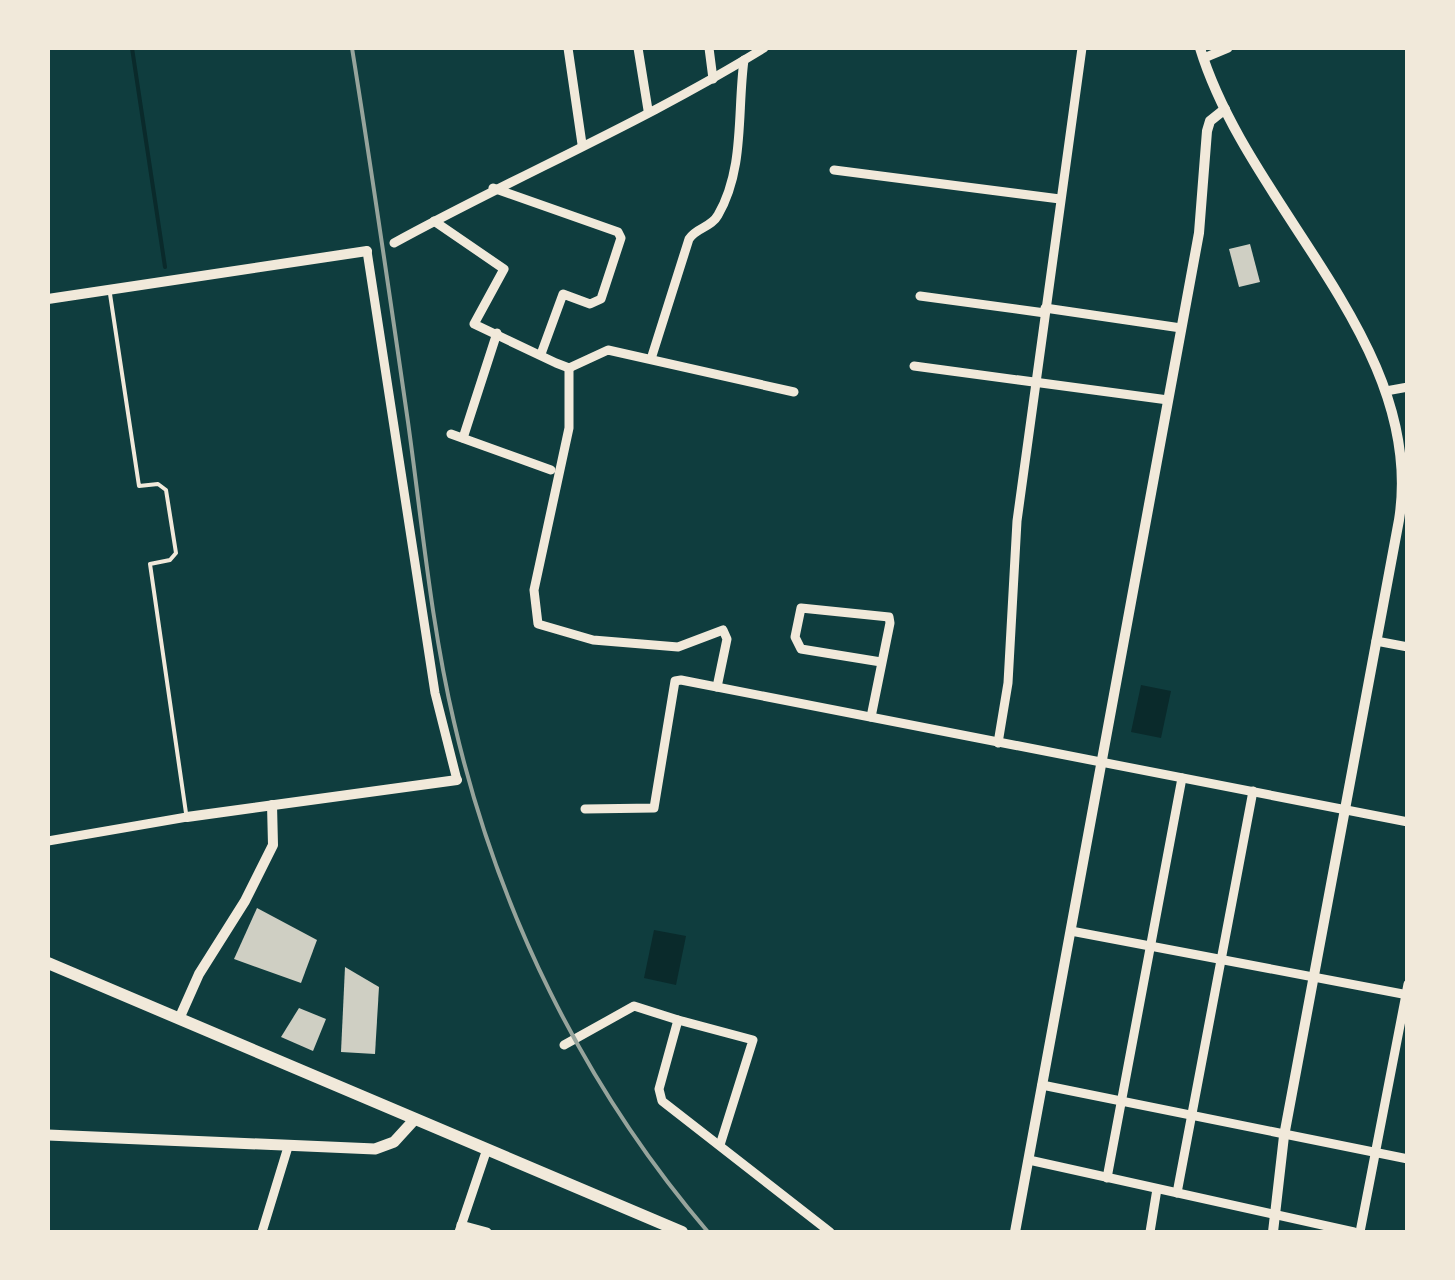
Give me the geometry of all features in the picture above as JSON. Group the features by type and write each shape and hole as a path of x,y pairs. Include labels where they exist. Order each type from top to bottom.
{"main road":[{"path":"48,963 682,1232"},
{"path":"48,1135 382,1148 416,1119"}],"street":[{"path":"568,48 582,144"},
{"path":"638,48 648,110"},
{"path":"708,48 714,78"},
{"path":"394,244 493,188 714,78 764,48"},
{"path":"998,742 1008,683 1016,521 1082,48"},
{"path":"1228,48 1202,53 1224,109 1355,324 1386,391 1398,430 1404,480 1284,1136 1273,1232"},
{"path":"651,359 681,257 695,230 714,223 721,211 741,140 744,60"},
{"path":"1016,1232 1182,328 1205,190 1206,131 1210,121 1224,109"},
{"path":"834,170 1060,199"},
{"path":"493,188 618,232 622,238 600,299 590,304 563,294 542,354"},
{"path":"434,221 504,270 474,324 569,368"},
{"path":"48,299 367,251 435,693 457,780 187,817 48,841"},
{"path":"920,296 1182,328"},
{"path":"463,438 497,333"},
{"path":"569,368 608,350 794,392"},
{"path":"914,366 1168,400"},
{"path":"569,368 569,428 534,590 534,617 538,624 564,634 669,647 723,630 728,639 716,687"},
{"path":"1386,391 1408,388"},
{"path":"451,434 551,470"},
{"path":"871,717 882,662 890,622 885,614 801,608 796,637 801,649 882,662"},
{"path":"1376,641 1408,647"},
{"path":"585,810 654,808 675,681 1408,822"},
{"path":"1106,1178 1182,778"},
{"path":"1178,1193 1253,792"},
{"path":"179,1019 198,974 245,901 273,845 272,805"},
{"path":"1028,1160 1357,1232 1378,1154 1407,991 1072,931"},
{"path":"564,1045 634,1006 753,1040 720,1145"},
{"path":"678,1020 659,1094 830,1232"},
{"path":"1042,1085 1408,1159"},
{"path":"262,1232 288,1147"},
{"path":"487,1150 460,1229 487,1232"},
{"path":"1150,1232 1157,1189"}],"lane":[{"path":"110,290 138,486 158,484 166,490 176,553 170,560 150,564 187,817"}],"water":[{"path":"1141,685 1171,691 1161,738 1131,732"},
{"path":"654,930 686,936 676,985 644,978"}],"building":[{"path":"1250,244 1260,282 1239,287 1229,249"},
{"path":"257,908 317,940 301,983 234,959"},
{"path":"345,967 379,987 375,1054 341,1052"},
{"path":"299,1008 326,1019 313,1051 281,1037"}],"waterway":[{"path":"132,48 165,267"}],"railway":[{"path":"352,48 439,648 472,792 520,927 584,1056 663,1176 708,1232"}]}
